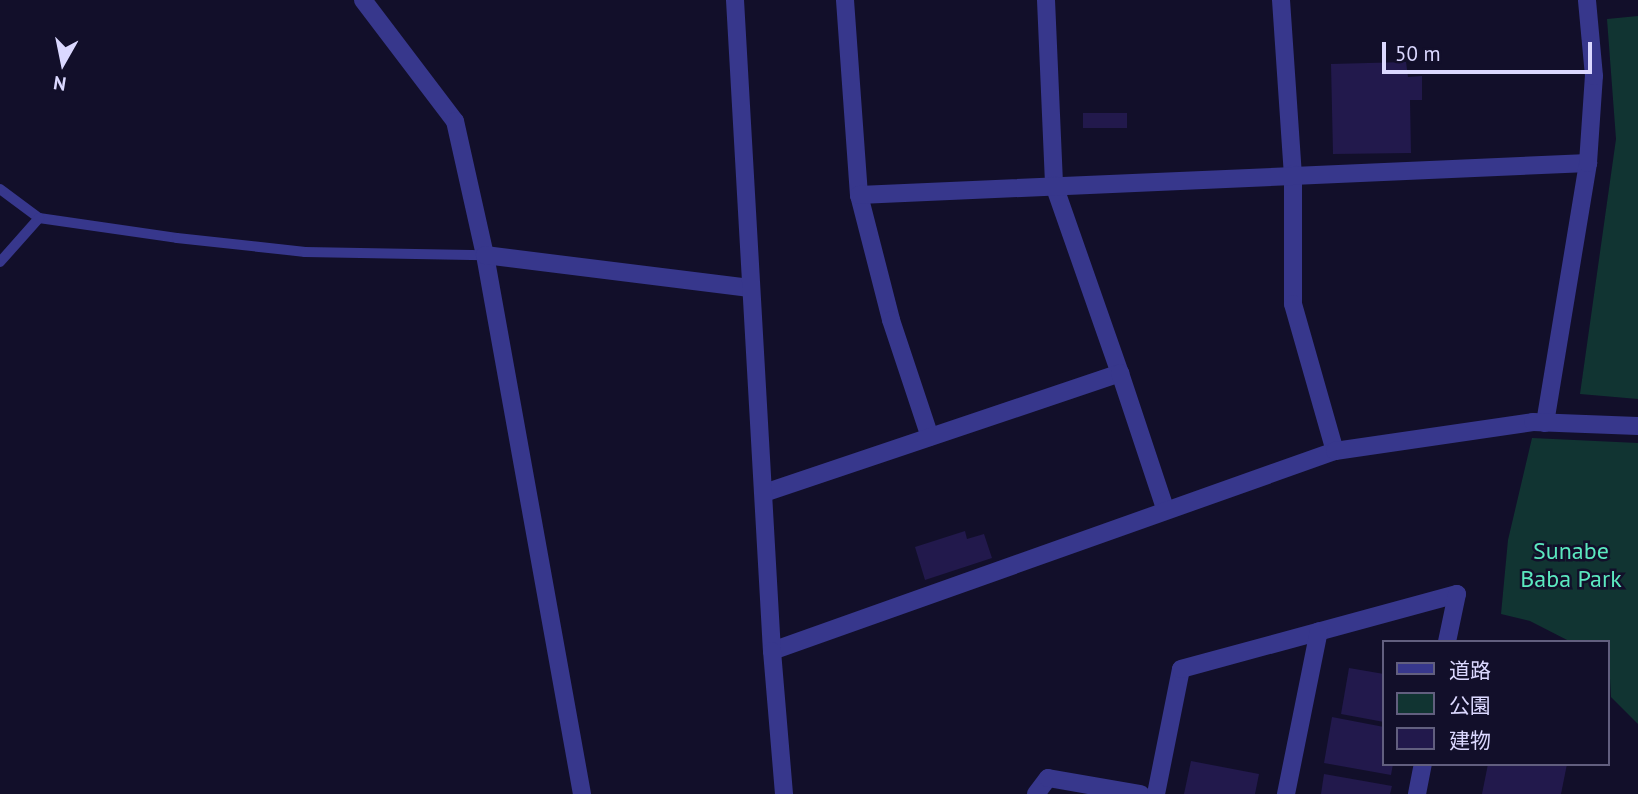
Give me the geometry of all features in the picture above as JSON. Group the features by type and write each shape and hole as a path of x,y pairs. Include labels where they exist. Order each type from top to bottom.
{"street":[{"path":"363,0 455,121 485,255 582,794"},
{"path":"735,0 772,651 784,794"},
{"path":"845,0 859,195 891,320 930,438"},
{"path":"1046,0 1054,185 1165,508"},
{"path":"1281,0 1293,174 1293,304 1335,451"},
{"path":"1545,423 1588,163 1594,76 1587,0"},
{"path":"859,195 1588,163"},
{"path":"485,255 750,288"},
{"path":"764,493 1120,373"},
{"path":"772,651 1165,508 1335,451 1545,423 1638,426"},
{"path":"1156,794 1181,669 1457,594 1447,640"},
{"path":"1286,794 1319,631"},
{"path":"1417,794 1423,766"},
{"path":"1036,794 1048,778 1141,794"}],"lane":[{"path":"0,189 39,218 305,252 485,255"},
{"path":"0,262 39,218"}],"green space":[{"path":"1638,16 1638,399 1580,394 1616,139 1607,19"},
{"name":"Sunabe Baba Park","path":"1532,438 1638,443 1638,724 1611,697 1610,640 1567,640 1530,621 1501,614 1508,540"}],"building":[{"path":"1406,62 1408,77 1422,76 1422,100 1410,100 1411,153 1333,154 1331,64"},
{"path":"1083,113 1127,113 1127,128 1083,128"},
{"path":"965,531 967,539 984,534 992,558 925,580 915,547"},
{"path":"1349,668 1382,674 1382,722 1341,714"},
{"path":"1332,717 1382,727 1382,766 1393,766 1391,775 1324,763"},
{"path":"1191,761 1259,774 1255,794 1184,794"},
{"path":"1488,766 1567,766 1561,794 1482,794"},
{"path":"1324,774 1392,786 1390,794 1321,794"}]}
